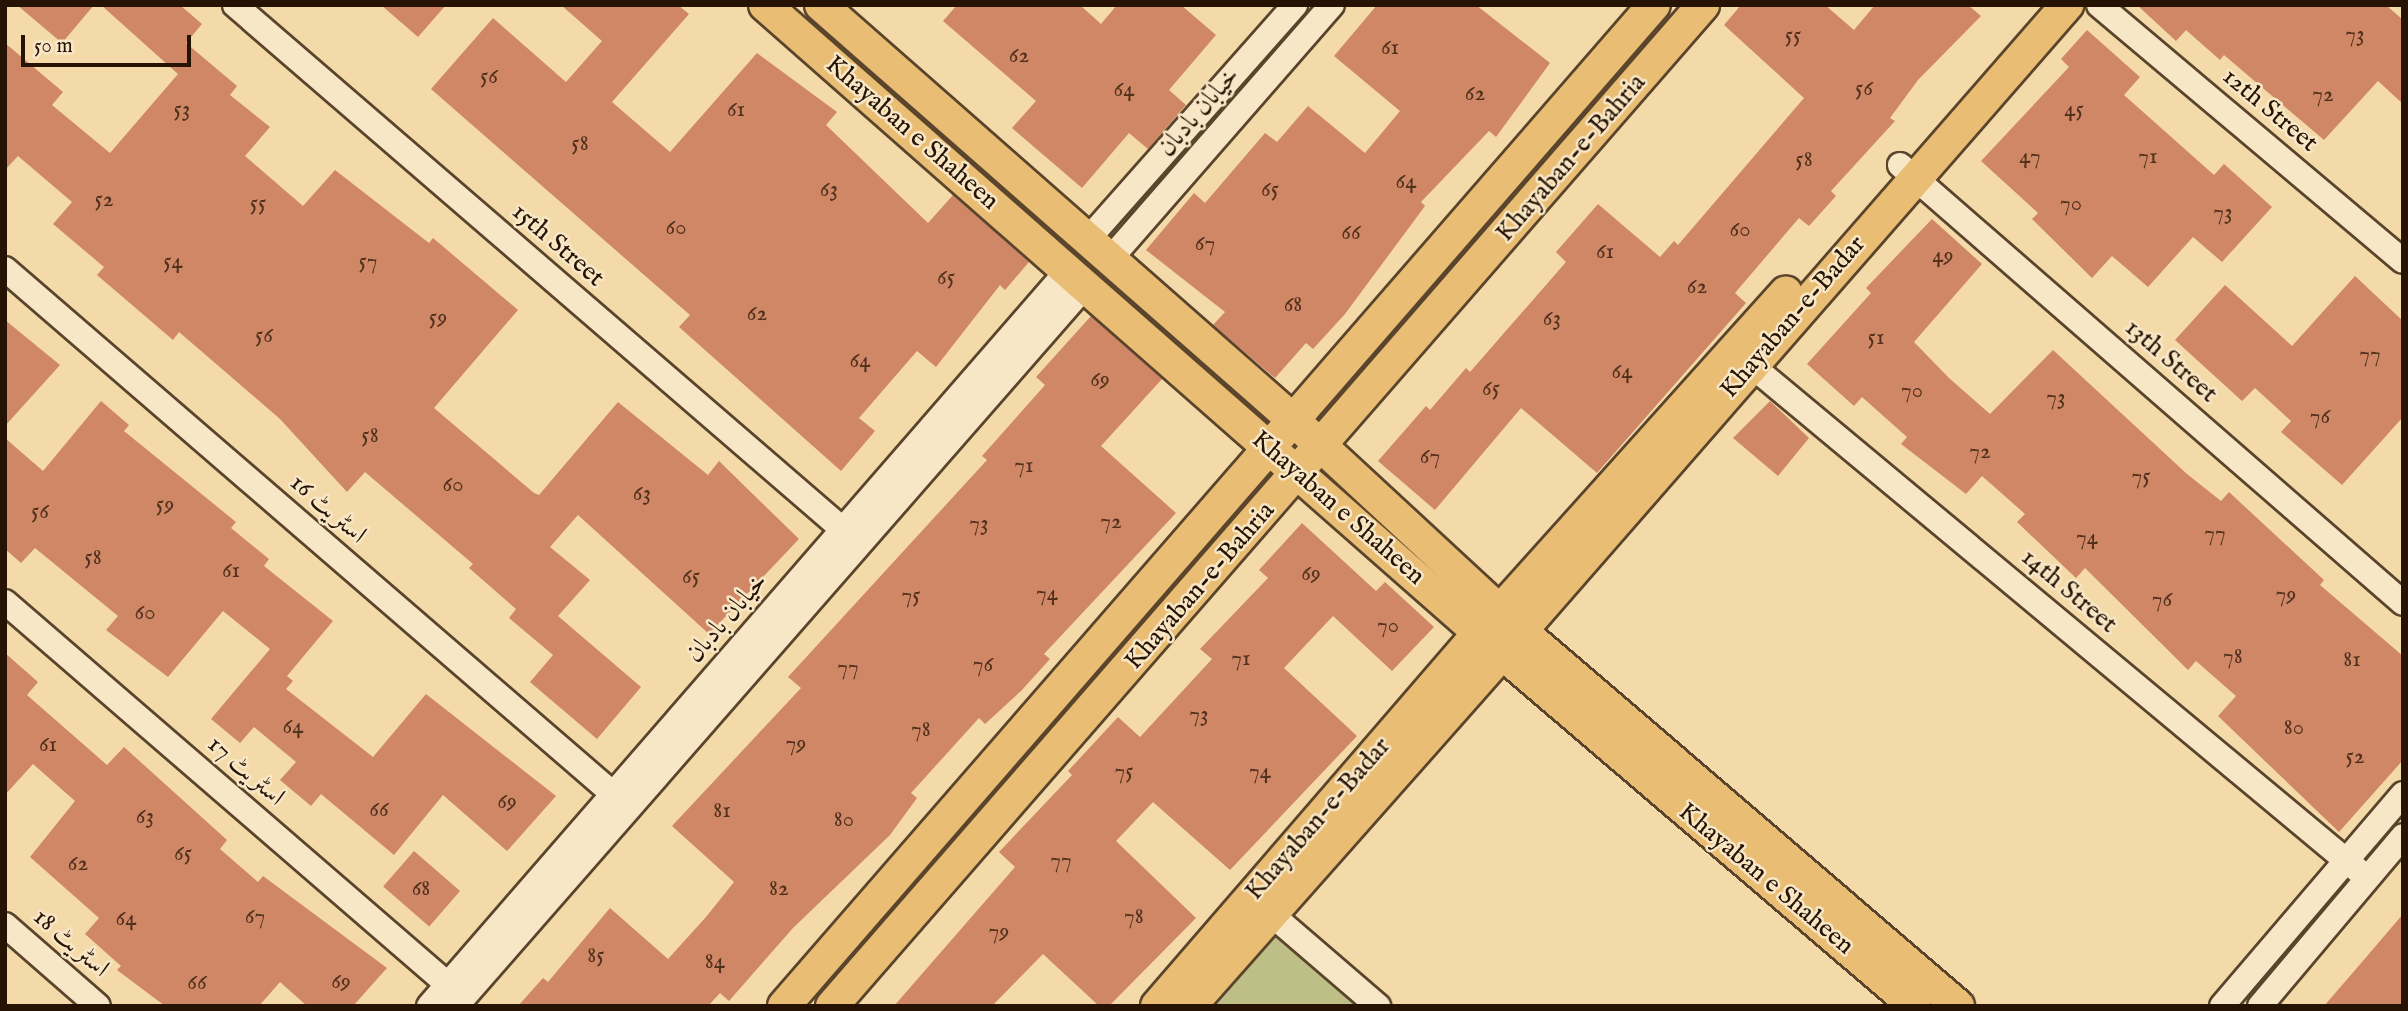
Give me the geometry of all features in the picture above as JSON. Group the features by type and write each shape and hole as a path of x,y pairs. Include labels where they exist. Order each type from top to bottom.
{"main road":[{"name":"Khayaban e Shaheen","path":"765,5 1078,277 1298,473 1501,632 1661,770 1915,1006"},
{"name":"Khayaban e Shaheen","path":"821,5 1292,419 1501,632"},
{"name":"Khayaban-e-Bahria","path":"785,1006 1267,446 1654,5"},
{"name":"Khayaban-e-Bahria","path":"832,1006 1322,447 1703,5"},
{"name":"Khayaban-e-Badar","path":"1907,171 2040,5"},
{"name":"Khayaban-e-Badar","path":"1157,1006 1261,905 1907,171 2067,5"},
{"name":"Khayaban e Shaheen","path":"1661,770 1958,1006"},
{"name":"Khayaban-e-Badar","path":"1190,1006 1261,905"}],"street":[{"name":"15th Street","path":"235,5 851,537"},
{"name":"خیابان بادبان","path":"1100,248 1295,5"},
{"name":"خیابان بادبان","path":"1100,248 1332,5"},
{"name":"12th Street","path":"2099,5 2403,261"},
{"name":"13th Street","path":"1907,171 2403,603"},
{"name":"اسٹریٹ 16","path":"5,269 621,801"},
{"name":"خیابان بادبان","path":"429,1006 456,997 621,801 1078,277"},
{"name":"14th Street","path":"1742,358 2366,877"},
{"name":"اسٹریٹ 17","path":"5,602 456,997"},
{"path":"2222,1006 2403,794"},
{"path":"2260,1006 2403,836"},
{"path":"1261,905 1378,1006"},
{"name":"اسٹریٹ 18","path":"5,925 98,1006"}],"green space":[{"path":"1272,926 1366,1006 1203,1006"}],"building":[{"path":"17,5 94,5 62,43"},
{"path":"101,5 180,5 202,24 186,43 237,86 230,95 270,127 245,156 303,206 335,170 429,243 433,238 518,310 434,408 534,493 539,495 618,402 708,475 719,461 799,539 709,634 578,515 550,547 590,580 558,616 641,687 597,739 530,682 553,655 509,618 516,609 469,568 473,564 365,472 347,492 280,419 179,332 173,340 97,275 104,267 53,224 72,202 18,156 5,170 5,43 63,92 52,105 110,153 178,74"},
{"path":"381,5 446,5 418,37"},
{"path":"561,5 678,5 689,14 612,102 670,152 757,53 837,112 826,125 928,223 953,195 1029,262 1005,290 1000,285 936,367 917,351 859,418 875,431 841,471 679,327 690,315 431,89 493,18 566,82 602,41"},
{"path":"957,5 1080,5 1101,24 1117,5 1181,5 1216,35 1169,90 1186,105 1148,149 1129,133 1082,188 1012,128 1036,101 943,21"},
{"path":"1377,5 1476,5 1550,63 1496,137 1489,131 1421,202 1425,206 1345,314 1313,349 1306,343 1275,378 1213,325 1225,312 1146,250 1194,193 1205,203 1265,133 1277,142 1308,106 1365,153 1400,111 1334,56"},
{"path":"1741,5 1825,5 1854,30 1875,5 1968,5 1981,16 1918,80 1890,118 1895,121 1831,191 1836,196 1809,226 1799,218 1735,293 1746,303 1597,473 1521,408 1435,510 1378,461 1426,406 1430,410 1466,368 1470,372 1566,262 1556,252 1598,204 1660,257 1674,241 1678,245 1804,98 1724,25"},
{"path":"2137,5 2386,5 2403,20 2403,104 2378,81 2324,140 2224,55 2220,60 2186,30 2176,41"},
{"path":"2087,30 2140,77 2124,95 2214,175 2224,164 2272,207 2222,262 2193,237 2148,287 2112,256 2092,278 2032,219 2038,213 1981,161 2069,67 2061,59"},
{"path":"1932,219 1982,264 1914,342 1949,378 1990,414 2053,350 2187,474 2221,501 2229,492 2324,580 2320,585 2403,656 2403,760 2339,832 2218,716 2236,696 2196,661 2188,670 2085,568 2076,578 2017,522 2025,514 1982,476 1966,494 1901,444 1907,437 1862,397 1854,406 1807,364 1871,293 1866,288"},
{"path":"2355,276 2403,321 2403,417 2342,485 2281,432 2291,421 2255,388 2242,401 2175,340 2225,285 2292,346"},
{"path":"1091,316 1162,379 1101,446 1176,513 1044,654 1050,659 1021,691 985,724 979,718 911,793 917,798 890,835 793,928 729,1001 720,993 708,1006 518,1006 543,978 548,982 610,908 668,959 706,917 734,882 672,826 801,688 788,677 987,460 982,456 1045,385 1036,377"},
{"path":"5,320 60,365 5,426"},
{"path":"101,401 129,425 124,431 236,522 231,528 269,559 264,566 333,621 287,676 293,681 286,689 373,757 426,694 556,796 507,851 443,795 394,855 321,794 311,806 280,780 296,762 254,727 240,743 211,719 270,649 223,611 168,677 106,630 118,616 35,548 21,563 5,549 5,438 43,471"},
{"path":"1770,401 1809,438 1778,476 1733,438"},
{"path":"1302,523 1376,591 1385,582 1434,627 1392,671 1333,616 1284,668 1357,736 1230,870 1153,802 1116,841 1196,918 1109,1006 1099,1006 1043,954 992,1006 894,1006 1015,867 999,852 1072,775 1068,771 1118,717 1140,737 1212,659 1200,649 1268,578 1259,570"},
{"path":"5,653 38,682 27,695 107,765 124,747 227,840 220,849 258,882 263,876 387,968 353,1006 307,1006 280,982 259,1006 165,1006 117,970 121,966 85,934 99,918 30,857 75,801 33,764 5,795"},
{"path":"414,851 460,891 429,926 383,886"},
{"path":"2403,914 2403,1006 2324,1006 2362,962"}]}
